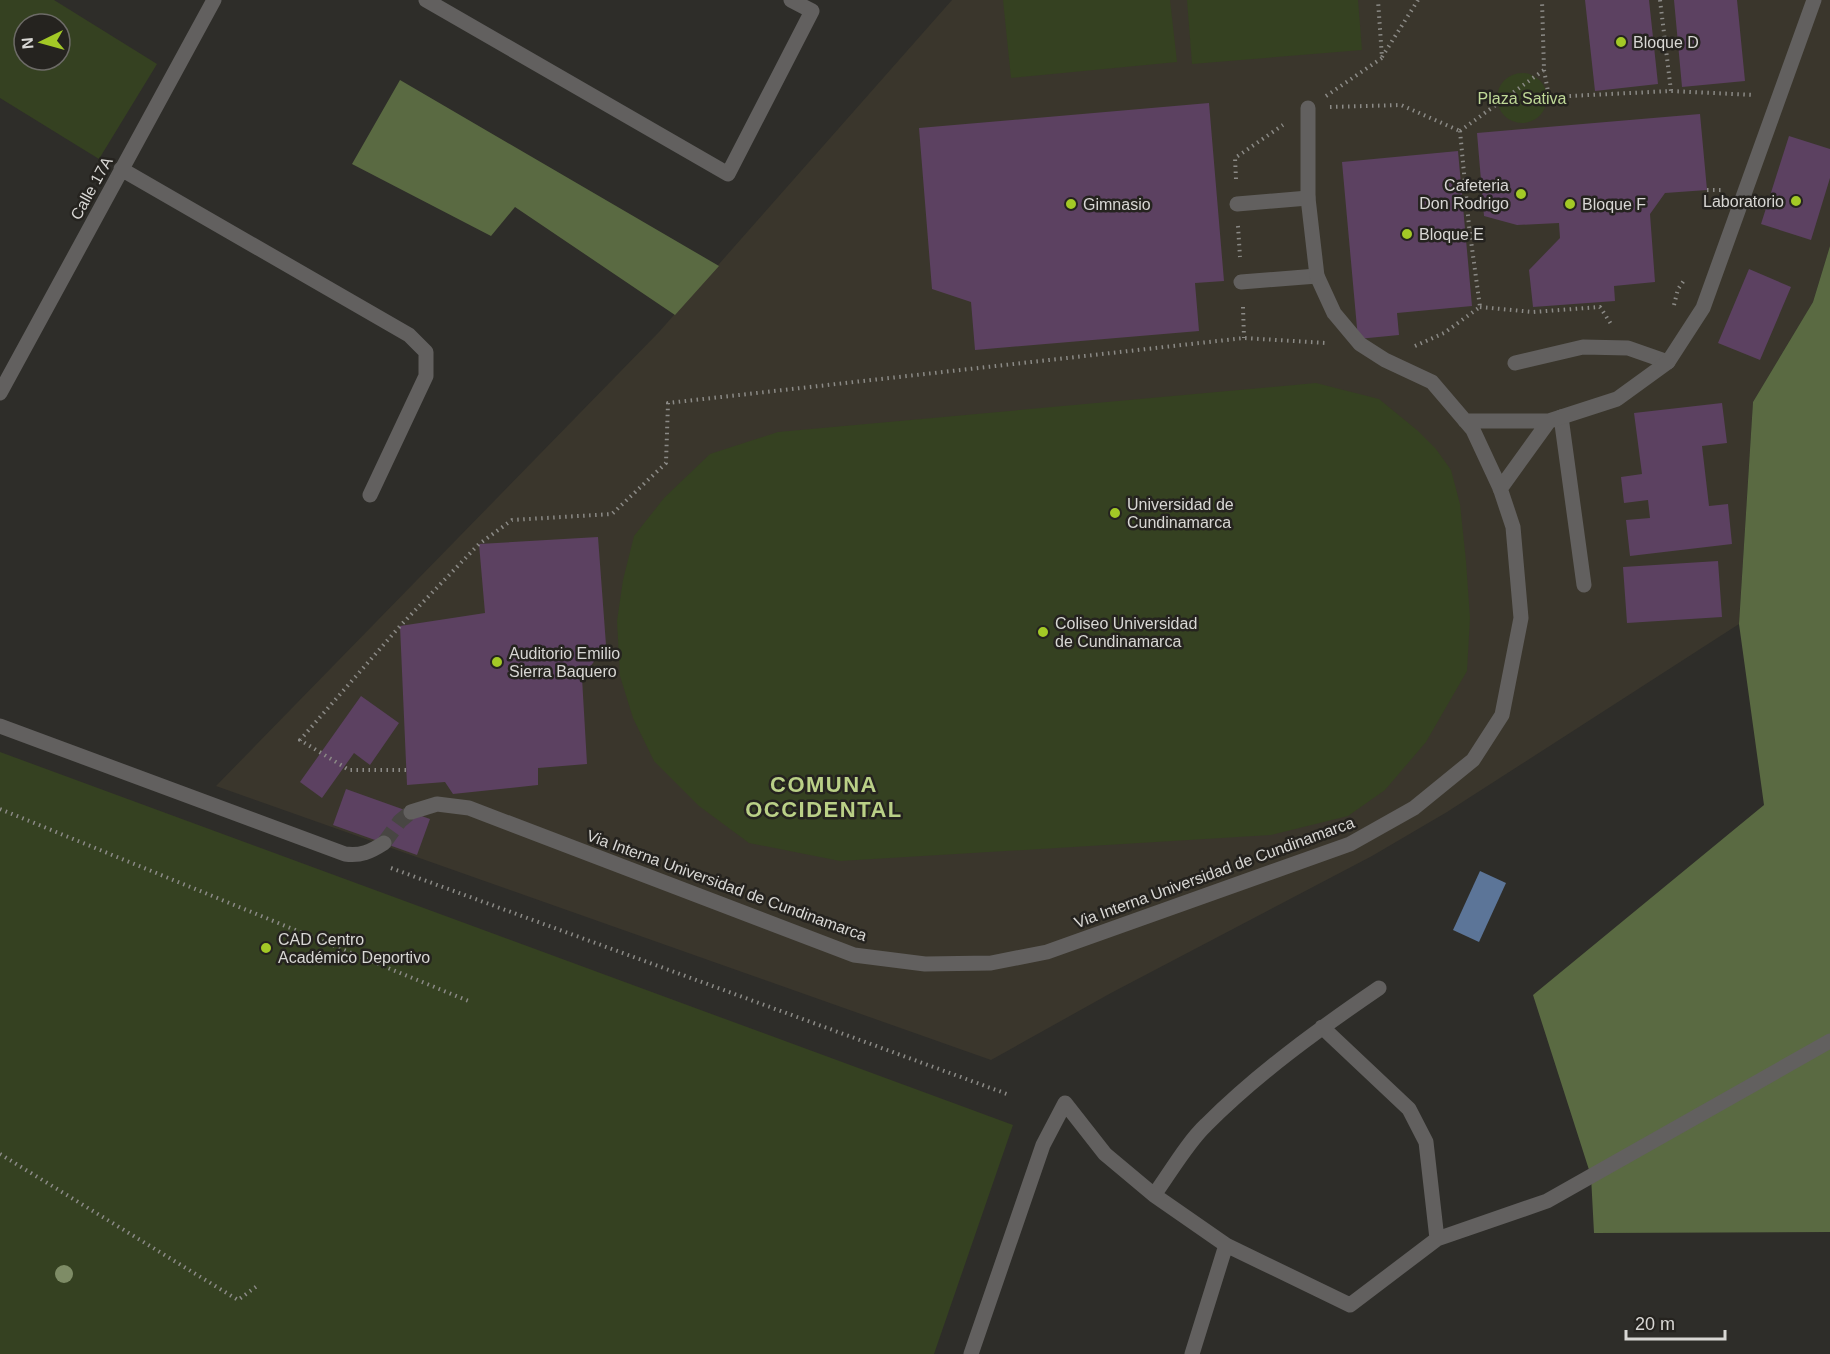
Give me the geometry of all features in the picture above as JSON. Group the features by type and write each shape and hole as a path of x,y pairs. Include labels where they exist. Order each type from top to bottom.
{"street":[{"name":"Calle 17A","path":"0,393 214,0"},
{"path":"426,0 728,174 812,11 792,0"},
{"path":"1465,421 1555,419 1617,399 1668,362 1703,308 1814,0"},
{"name":"Via Interna Universidad de Cundinamarca","path":"411,812 437,804 470,808 854,955 936,964 991,963 1047,952 1350,844 1414,808 1473,760 1502,715 1521,618 1513,527 1500,489 1473,430 1432,382 1385,360 1363,346 1334,313 1317,276 1308,198 1308,108"},
{"path":"121,169 409,335 426,352 426,376 370,495"},
{"path":"1237,204 1308,198"},
{"path":"1241,282 1317,276"},
{"path":"1515,363 1583,347 1628,348 1668,362"},
{"path":"1500,489 1555,419"},
{"path":"1555,419 1584,585"},
{"path":"0,726 345,854 358,855 372,851 384,843"},
{"path":"1154,1195 1204,1126 1322,1027 1379,988"},
{"path":"1322,1027 1409,1109 1426,1142 1437,1239"},
{"path":"971,1354 1043,1145 1065,1102 1104,1154 1154,1195 1226,1245 1350,1305 1437,1239 1546,1201 1830,1041"},
{"path":"1192,1354 1226,1245"}],"path":[{"path":"1382,58 1418,0"},
{"path":"1542,0 1544,70 1549,97 1671,91 1779,96"},
{"path":"1660,0 1671,91"},
{"path":"1460,131 1544,70"},
{"path":"1756,100 1761,89"},
{"path":"1308,108 1401,105 1460,131"},
{"path":"1460,131 1480,307"},
{"path":"1235,158 1244,338"},
{"path":"1707,190 1722,190 1720,200"},
{"path":"1673,311 1678,289 1692,270"},
{"path":"1385,360 1444,333 1480,307 1533,312 1600,307 1612,325"},
{"path":"406,770 349,770 300,740 416,609 479,544 512,520 612,514 666,463 668,403 1244,338 1363,346"},
{"path":"0,810 471,1002"},
{"path":"358,855 1007,1094"},
{"path":"0,1154 238,1300 257,1286"}],"shaded area":[{"name":"Universidad de Cundinamarca","path":"952,0 1830,0 1830,246 1813,302 1753,402 1739,624 1447,812 1372,856 1111,993 991,1060 216,786 659,332"}],"green space":[{"path":"0,0 54,0 157,64 99,159 0,98"},
{"path":"1003,0 1170,0 1177,62 1011,78"},
{"path":"1187,0 1358,0 1362,50 1192,64"},
{"name":"Plaza Sativa","path":"1522,73 1540,80 1547,98 1540,116 1522,123 1504,116 1497,98 1504,80"},
{"path":"400,80 719,266 675,315 515,207 491,236 352,164"},
{"path":"1830,246 1830,1232 1594,1233 1591,1176 1533,995 1764,805 1739,624 1753,402 1813,302"},
{"name":"Coliseo Universidad de Cundinamarca","path":"1316,383 1379,399 1436,449 1451,470 1460,504 1466,561 1470,618 1467,671 1426,742 1385,790 1348,816 1271,835 840,861 749,843 699,806 654,761 633,718 620,676 617,621 623,580 634,536 664,498 710,454 778,432"},
{"name":"CAD Centro Académico Deportivo","path":"0,752 1013,1125 934,1354 0,1354"}],"water":[{"path":"1480,871 1506,883 1479,942 1453,930"}],"building":[{"name":"Bloque D","path":"1585,0 1649,0 1658,84 1595,91"},
{"path":"1674,0 1737,0 1745,81 1682,87"},
{"name":"Gimnasio","path":"1209,103 1224,281 1195,283 1199,331 975,350 971,302 932,289 919,128"},
{"name":"Bloque F","path":"1700,114 1707,190 1665,193 1650,214 1655,282 1614,286 1615,301 1533,307 1529,270 1560,238 1559,223 1517,225 1484,216 1477,133"},
{"name":"Laboratorio","path":"1789,136 1830,149 1830,178 1811,240 1761,224"},
{"name":"Bloque E","path":"1458,151 1472,306 1397,313 1399,335 1358,339 1342,162"},
{"path":"1749,269 1791,287 1760,360 1718,343"},
{"path":"1722,403 1727,443 1702,446 1709,506 1728,504 1732,544 1630,556 1626,520 1650,518 1648,500 1624,503 1621,477 1642,474 1634,413"},
{"name":"Auditorio Emilio Sierra Baquero","path":"598,537 606,645 582,678 587,764 538,768 538,785 453,794 445,782 407,785 400,626 485,613 479,544"},
{"path":"1718,561 1722,617 1627,623 1623,567"},
{"path":"361,696 399,723 370,765 354,753 322,798 300,782"},
{"path":"346,789 430,819 417,855 333,825"}],"tunnel":[{"path":"384,843 400,821 411,812"}],"place":[{"name":"Bloque D","path":"1621,42"},
{"name":"Cafeteria Don Rodrigo","path":"1521,194"},
{"name":"Laboratorio","path":"1796,201"},
{"name":"Gimnasio","path":"1071,204"},
{"name":"Bloque F","path":"1570,204"},
{"name":"Bloque E","path":"1407,234"},
{"name":"Universidad de Cundinamarca","path":"1115,513"},
{"name":"Coliseo Universidad de Cundinamarca","path":"1043,632"},
{"name":"Auditorio Emilio Sierra Baquero","path":"497,662"},
{"name":"CAD Centro Académico Deportivo","path":"266,948"}],"district":[{"name":"COMUNA OCCIDENTAL","path":"824,796"}]}
